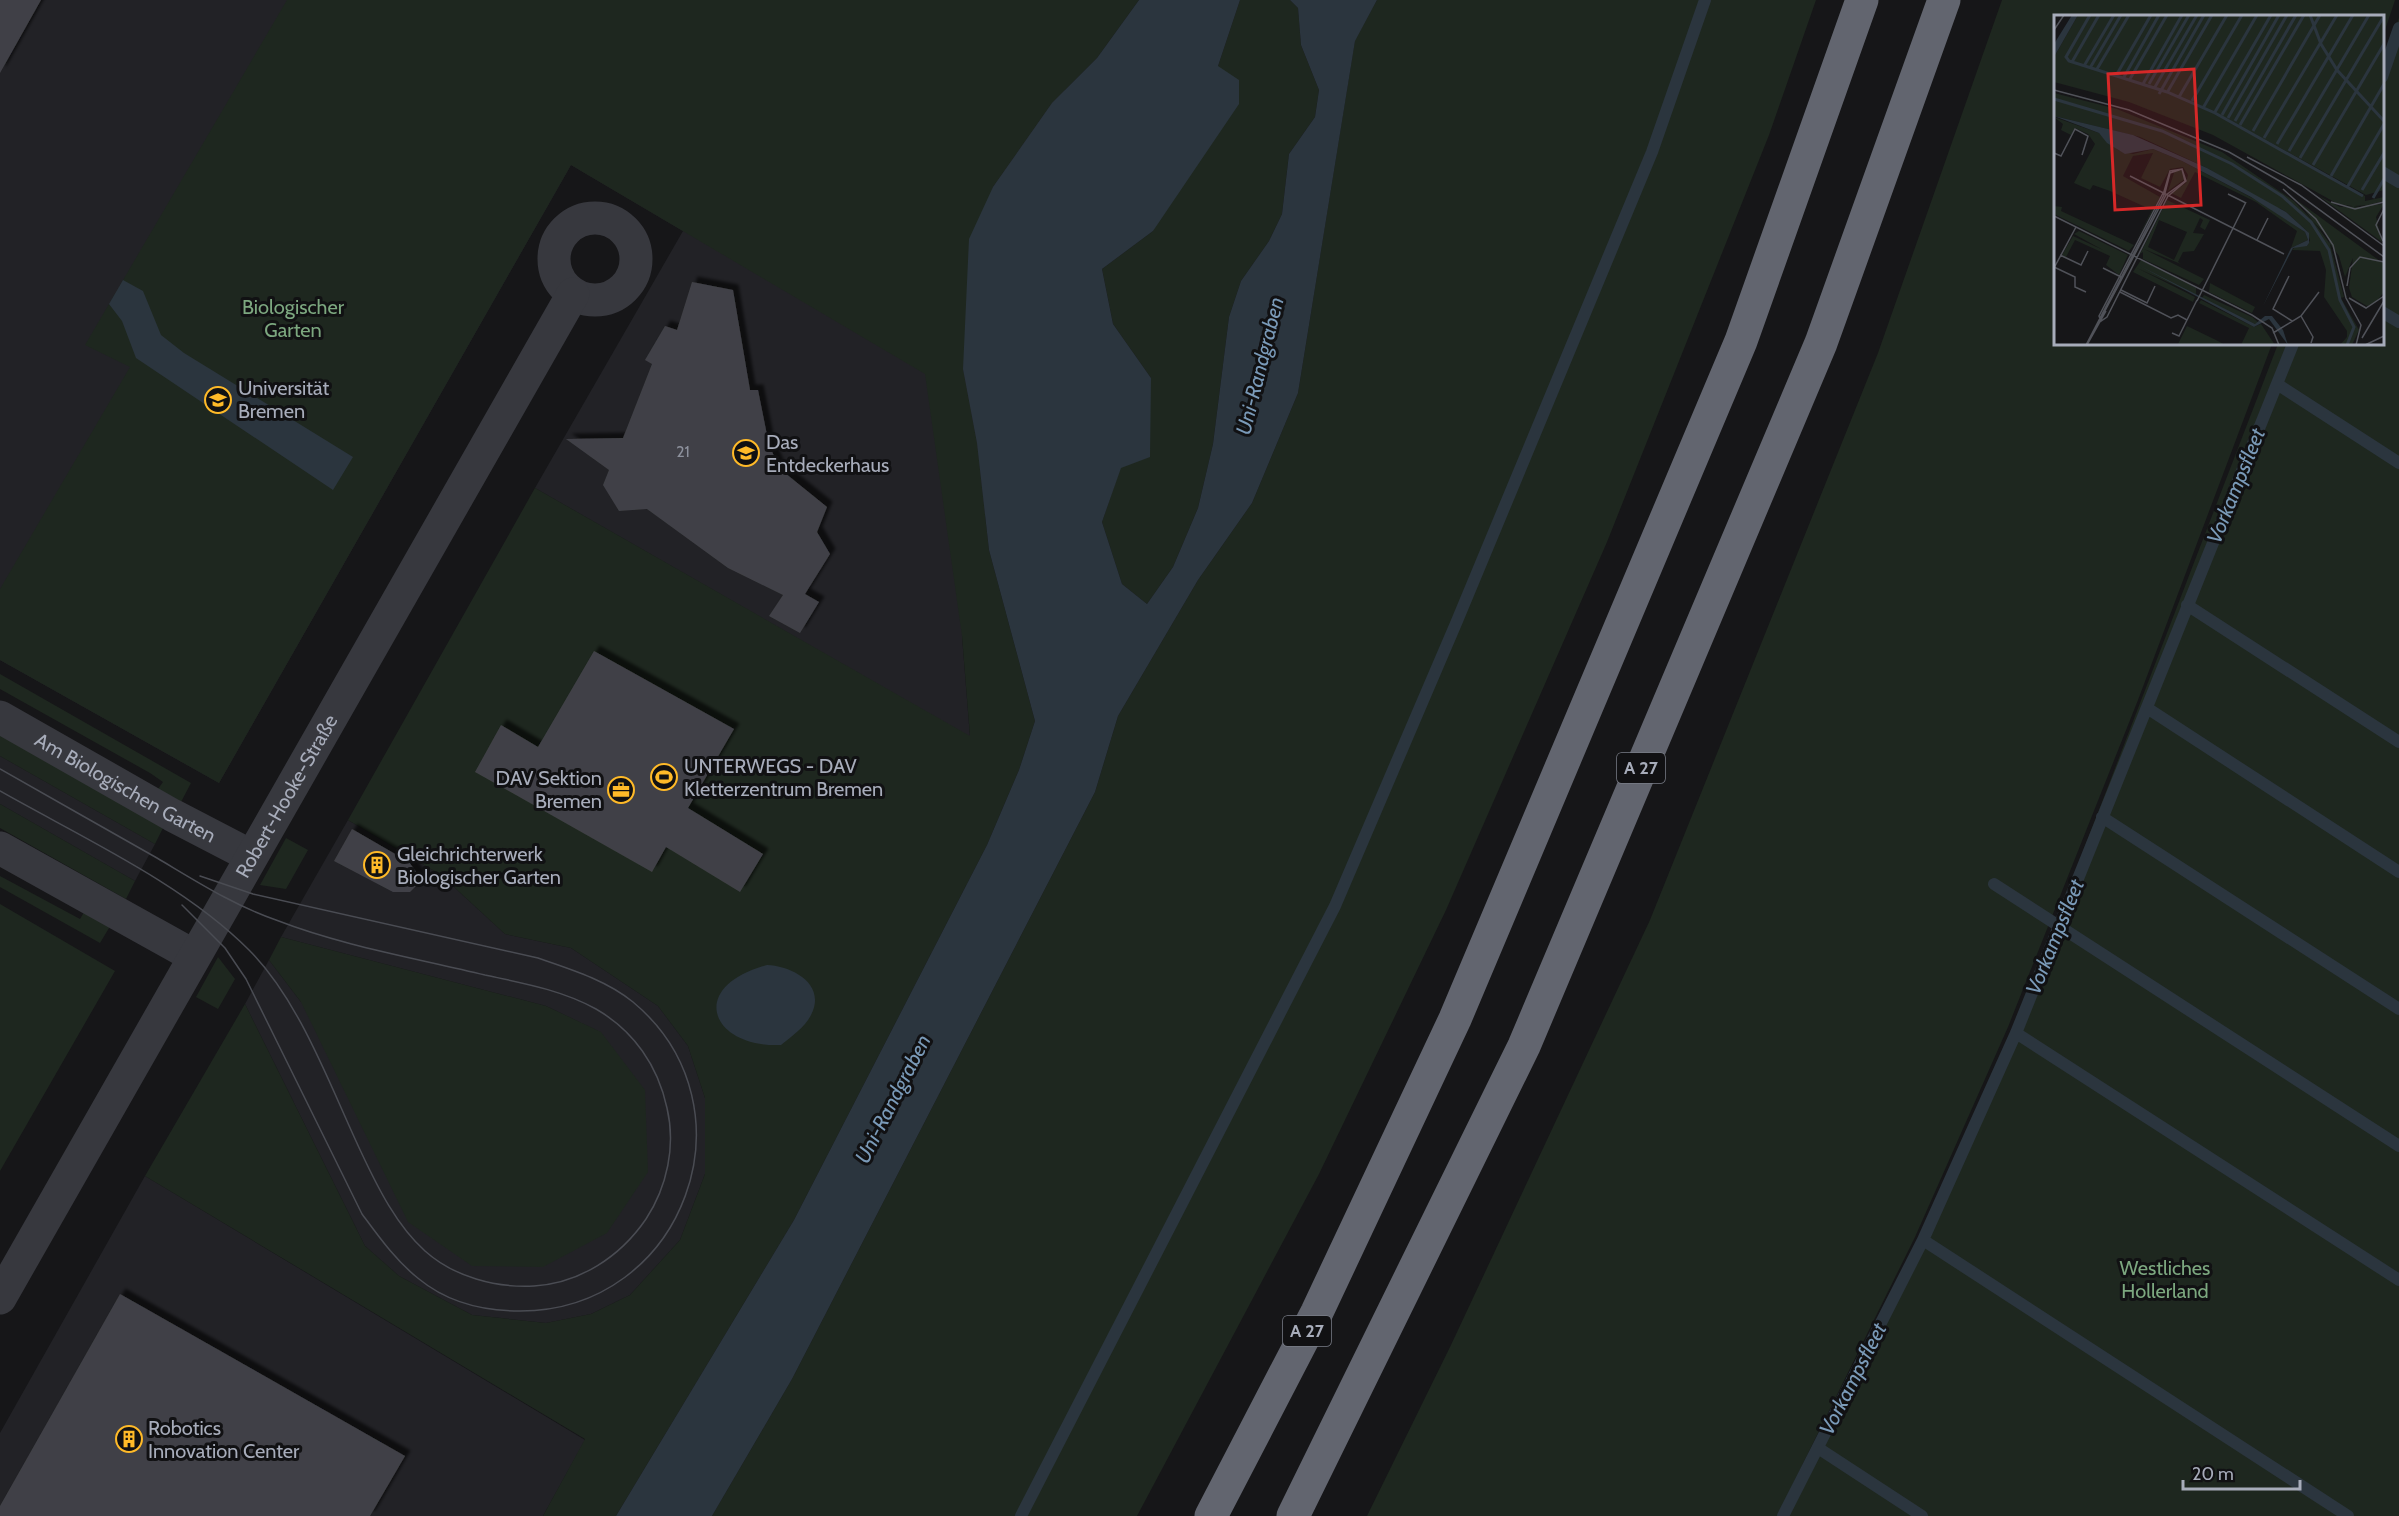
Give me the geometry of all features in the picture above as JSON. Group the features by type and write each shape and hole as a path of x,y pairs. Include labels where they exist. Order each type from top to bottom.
{"highway":[{"name":"A 27","path":"1211,1516 1317,1312 1455,1019 1741,341 1862,0"},
{"name":"A 27","path":"1293,1516 1524,1046 1821,343 1944,0"}],"street":[{"name":"Robert-Hooke-Straße","path":"0,1299 573,294"},
{"name":"Am Biologischen Garten","path":"0,717 172,815 251,856"},
{"path":"0,848 194,956"}],"shaded area":[{"name":"Biologischer Garten","path":"0,0 1082,0 962,636 970,737 535,488 683,231 571,165 219,783 0,660"},
{"path":"0,756 155,844 135,881 0,804"},
{"path":"348,820 441,875 505,934 571,948 658,1006 688,1046 705,1098 705,1174 680,1240 630,1295 591,1314 546,1323 472,1315 399,1276 365,1246 245,1004 269,960 301,1002 600,1032 546,1006 281,937"},
{"path":"145,1176 585,1440 543,1516 0,1516 0,1433"}],"green space":[{"path":"287,0 1139,0 1097,58 1052,103 993,187 963,369 977,443 989,550 1035,721 1019,770 987,845 794,1220 616,1516 543,1516 585,1439 145,1176 245,1004 365,1246 399,1276 472,1315 546,1323 591,1314 630,1295 680,1240 705,1174 705,1098 688,1046 658,1006 571,948 505,934 441,875 348,820 535,488 970,736 962,636 925,374 571,165 219,783 0,660 0,589 130,367 85,345"},
{"path":"1240,0 1290,0 1298,8 1301,45 1319,90 1315,117 1289,154 1282,214 1269,241 1241,281 1229,317 1213,444 1198,508 1173,567 1147,604 1122,584 1102,522 1151,378 1113,324 1102,269 1153,231 1218,66"},
{"path":"1377,0 1816,0 1769,135 1607,542 1446,910 1319,1174 1137,1516 712,1516 792,1379 1095,792 1118,716 1198,580 1252,503 1298,393 1355,40"},
{"path":"2002,0 2395,0 2384,33 2384,15 2054,15 2054,345 2272,345 2138,700 2008,1027 1915,1237 1777,1516 1367,1516 1451,1345 1650,920 1878,353"},
{"name":"Westliches Hollerland","path":"2399,18 2399,1516 1784,1516 1931,1235 1981,1117 2278,345 2384,345 2384,60"},
{"path":"0,674 191,783 181,802 158,789 163,782 150,773 0,689"},
{"path":"0,731 164,826 155,844 0,756"},
{"path":"0,804 135,881 126,899 0,828"},
{"path":"286,838 308,850 286,889 260,885"},
{"path":"0,876 80,919 86,909 112,923 100,943 0,887"},
{"path":"0,904 115,971 0,1171"},
{"path":"281,937 546,1006 601,1032 645,1090 648,1172 607,1233 543,1267 472,1266 408,1222 301,1002 269,960"},
{"path":"218,957 235,979 218,1009 196,997"}],"water":[{"name":"Uni-Randgraben","path":"1139,0 1240,0 1218,66 1239,80 1239,104 1153,231 1102,269 1113,324 1151,378 1150,457 1121,468 1102,522 1122,584 1147,604 1173,567 1198,508 1213,444 1229,317 1241,281 1269,241 1282,214 1289,154 1315,117 1319,90 1301,45 1298,8 1290,0 1377,0 1355,41 1298,393 1252,503 1198,580 1118,716 1095,792 792,1379 712,1516 616,1516 794,1220 987,845 1019,770 1035,721 989,550 977,443 963,369 969,239 993,187 1052,103 1097,58"},
{"path":"123,280 143,291 161,335 184,353 353,457 333,490 136,358 122,321 109,304"},
{"path":"767,965 796,973 811,986 814,994 815,1004 811,1015 798,1031 781,1045 757,1043 738,1037 724,1027 717,1014 717,1001 725,987 741,975"}],"building":[{"path":"0,0 41,0 0,73"},
{"path":"692,282 733,290 750,390 758,390 769,445 780,469 827,507 817,532 830,554 805,594 819,602 800,633 769,616 783,595 728,568 647,509 619,511 603,485 609,470 566,439 623,438 652,364 645,360 665,326 677,330"},
{"name":"UNTERWEGS - DAV Kletterzentrum Bremen","path":"594,651 734,729 688,808 763,854 740,892 666,847 652,872 475,772 501,725 538,747"},
{"name":"Gleichrichterwerk Biologischer Garten","path":"352,829 409,862 419,876 417,885 410,892 393,892 334,861"},
{"name":"Robotics Innovation Center","path":"120,1294 405,1456 370,1516 0,1516 0,1506"}],"waterway":[{"path":"1021,1516 1335,906 1457,621 1652,152 1705,0"},
{"name":"Vorkampsfleet","path":"2384,71 2399,28"},
{"path":"2384,173 2399,182"},
{"path":"2384,313 2399,322"},
{"name":"Vorkampsfleet","path":"1783,1516 1923,1240 2016,1033 2293,345"},
{"path":"2277,384 2399,463"},
{"path":"2187,605 2399,742"},
{"path":"2147,708 2399,872"},
{"path":"2102,817 2399,1009"},
{"path":"1994,884 2399,1146"},
{"path":"2016,1033 2399,1280"},
{"path":"1923,1240 2348,1516"},
{"path":"1818,1448 1922,1516"}],"tram line":[{"path":"0,769 215,892 260,914 353,944 556,992 583,1002 610,1018 633,1039 651,1064 663,1093 670,1122 668,1166 659,1194 646,1219 624,1245 598,1266 583,1274 551,1284 520,1286 490,1283 462,1274 436,1260 415,1241 389,1206 368,1167 299,1020 268,971 249,950 223,926 163,883 0,791"},
{"path":"182,905 225,948 246,979 362,1214 395,1257 430,1287 466,1304 506,1311 577,1302 625,1277 661,1241 685,1196 696,1146 692,1095 671,1045 633,1002 600,981 538,958 253,894 200,876"}],"place":[{"name":"Universität Bremen","path":"218,400"},
{"name":"Das Entdeckerhaus","path":"746,453"},
{"name":"UNTERWEGS - DAV Kletterzentrum Bremen","path":"664,777"},
{"name":"DAV Sektion Bremen","path":"621,790"},
{"name":"Gleichrichterwerk Biologischer Garten","path":"377,865"},
{"name":"Robotics Innovation Center","path":"129,1439"}]}
